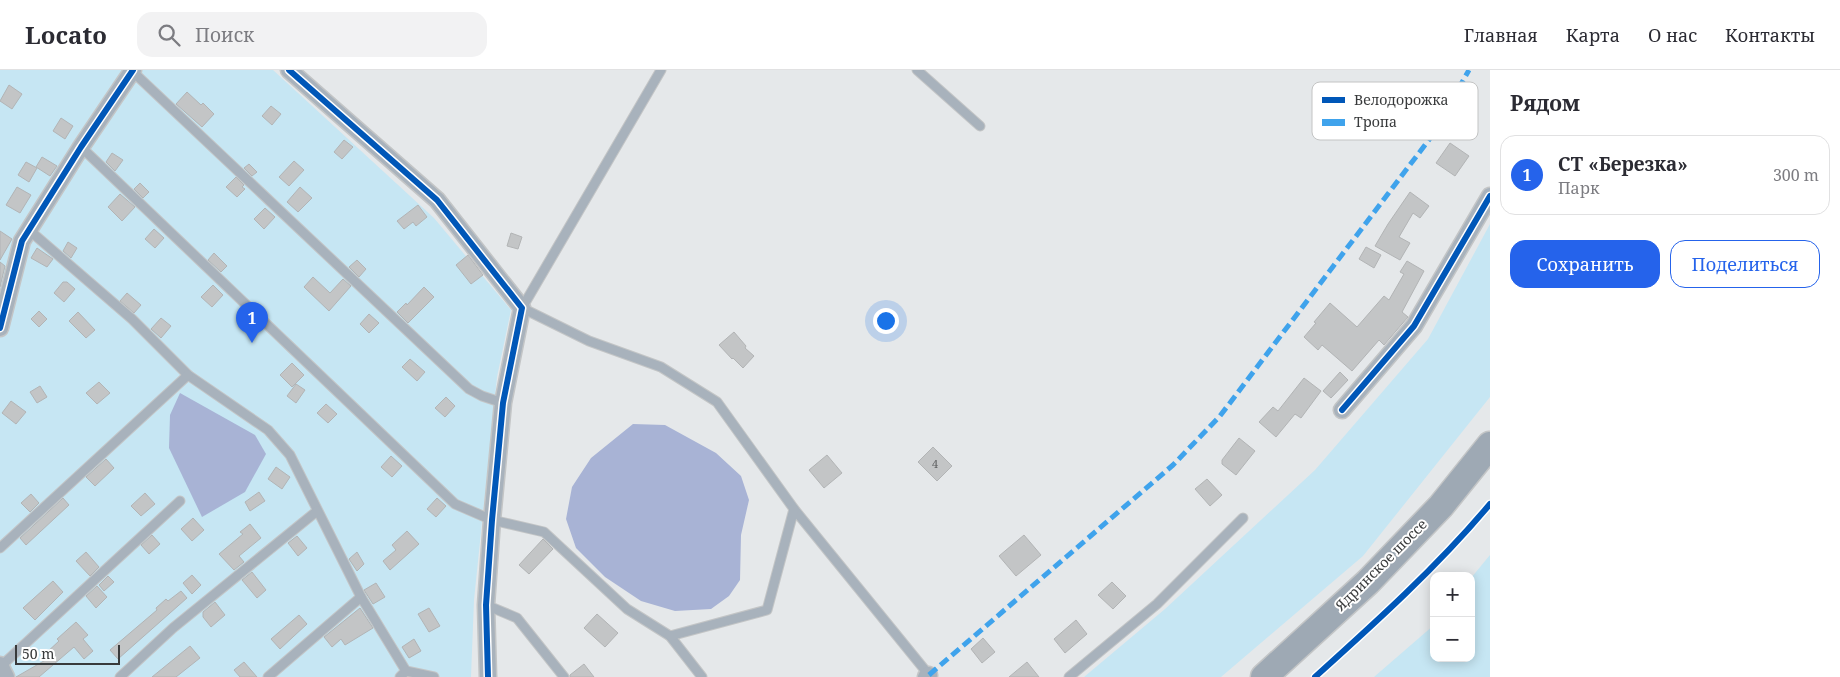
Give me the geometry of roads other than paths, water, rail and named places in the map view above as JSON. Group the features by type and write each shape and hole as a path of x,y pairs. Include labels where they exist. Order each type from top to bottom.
{"main road":[{"name":"Ядринское шоссе","path":"1264,677 1368,582 1441,506 1490,445"}],"street":[{"path":"0,328 22,241 81,147 133,70"},
{"path":"288,70 437,200 522,308 503,403 492,520 486,605 488,677"},
{"path":"1342,410 1414,326 1490,196"}],"lane":[{"path":"133,70 469,388 482,396 503,403"},
{"path":"661,70 522,308 589,341 661,367 717,402 794,509 927,676"},
{"path":"917,70 980,126"},
{"path":"81,147 455,504 492,520 544,532 627,610 670,636 702,677"},
{"path":"29,230 132,319 188,375 268,430 290,456 361,597 403,674 434,677"},
{"path":"0,548 188,375"},
{"path":"2,669 180,501"},
{"path":"670,636 767,610 794,509"},
{"path":"120,677 173,628 317,511"},
{"path":"1069,677 1156,604 1243,518"},
{"path":"268,677 361,597"},
{"path":"486,605 517,618 564,677"}],"place":[{"name":"СТ «Березка»","path":"252,343"}]}
